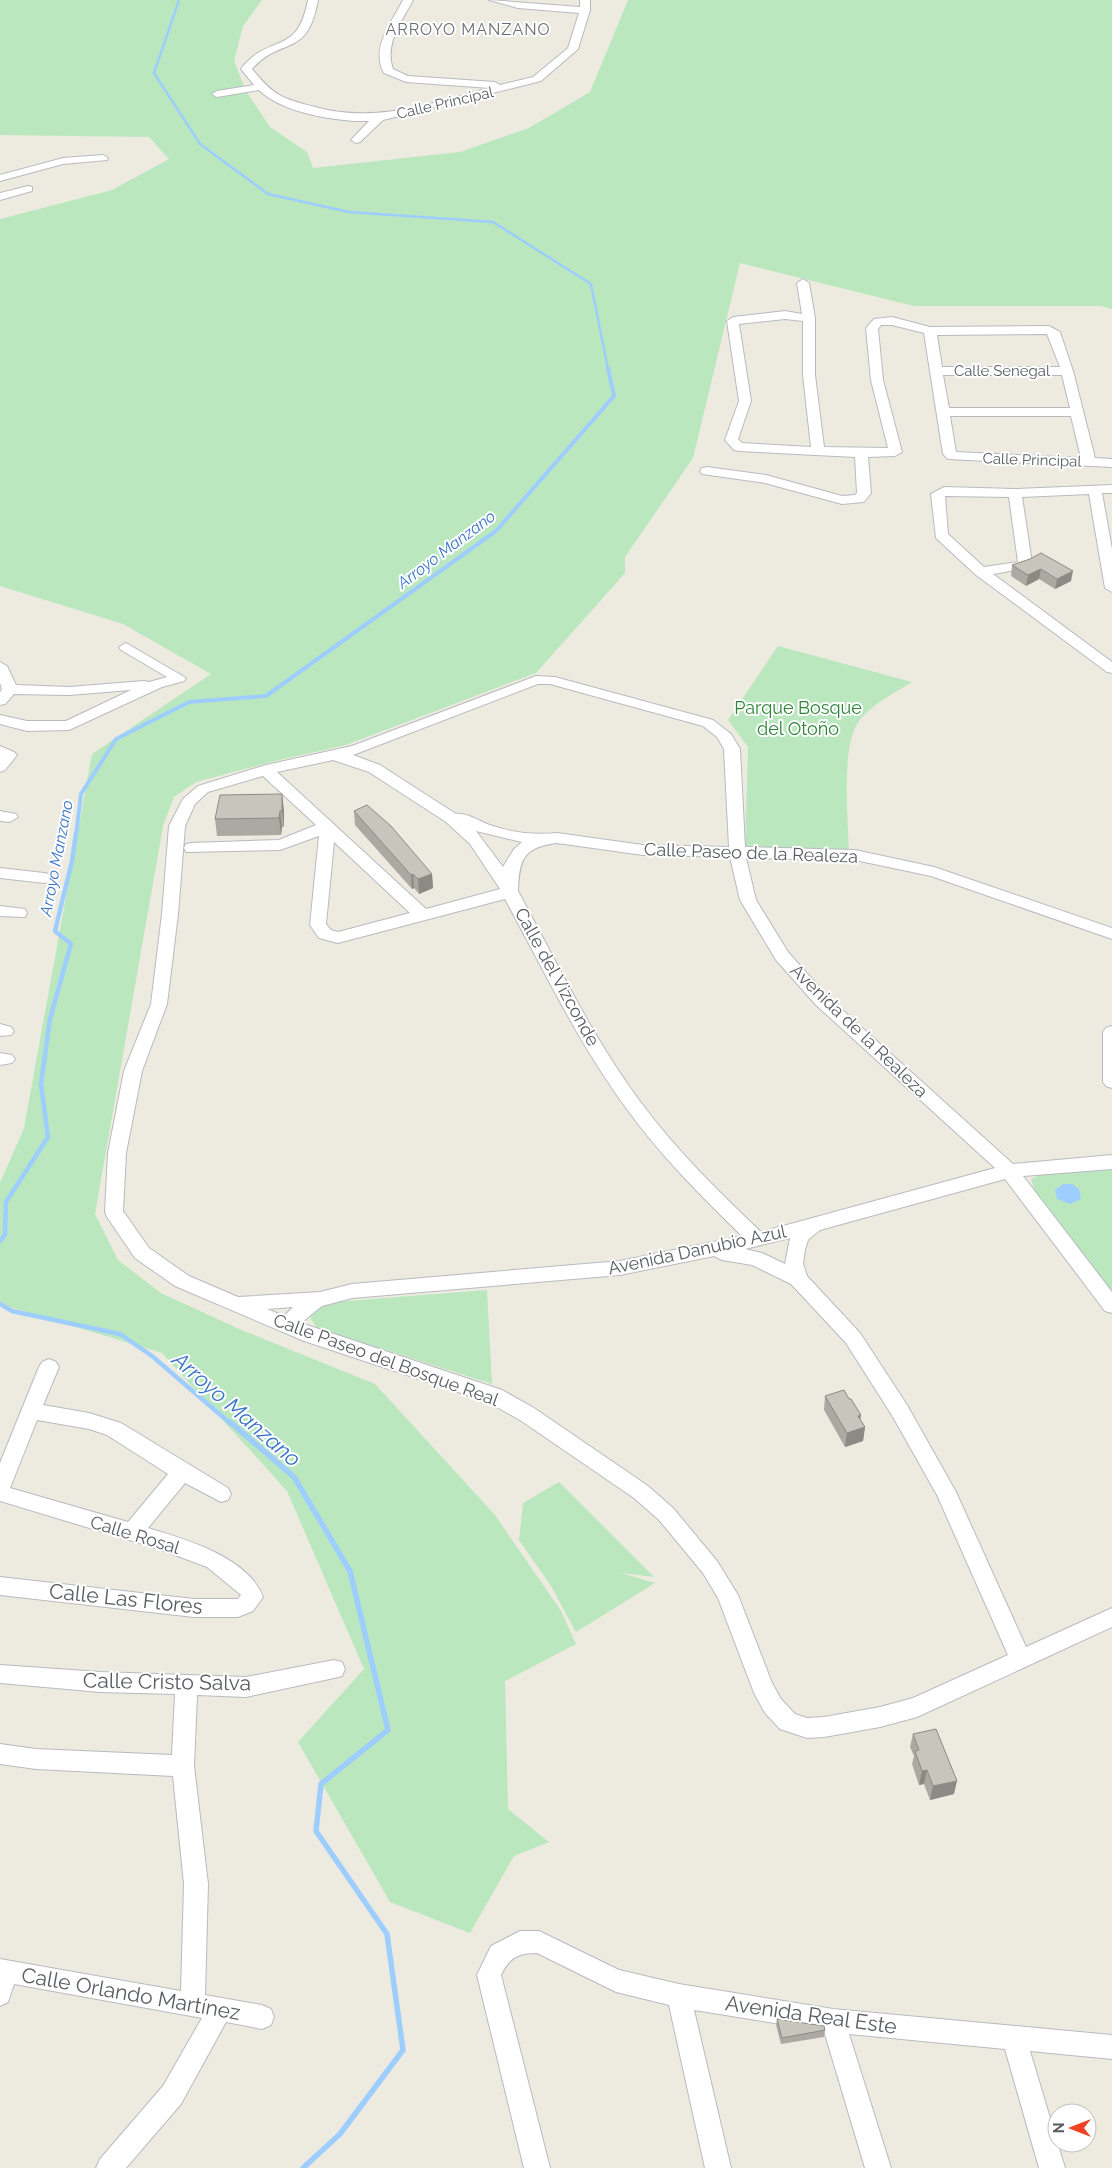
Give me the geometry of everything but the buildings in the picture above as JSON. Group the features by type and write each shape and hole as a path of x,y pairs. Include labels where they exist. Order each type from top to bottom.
{"street":[{"name":"Calle Principal","path":"313,0 312,19 296,40 252,60 246,69 261,87 281,102 332,116 379,118 537,79 574,49 585,5"},
{"path":"408,0 386,43 384,63 388,71 406,79 514,86"},
{"path":"494,0 518,5 585,5"},
{"path":"217,94 261,87"},
{"path":"356,140 379,118"},
{"path":"0,178 62,161 103,158"},
{"path":"0,197 28,189"},
{"path":"803,283 809,318 810,375 818,450"},
{"path":"809,318 785,315 733,321 745,401 730,440 739,447 892,454 895,449 877,380 872,328 878,322 892,321 930,331 1048,330 1056,335 1078,412 1089,462"},
{"path":"930,331 943,412 1078,412"},
{"name":"Calle Senegal","path":"936,371 1067,370"},
{"name":"Calle Principal","path":"943,412 950,454 953,456 1112,463"},
{"path":"707,471 766,479 842,500 859,499 864,493 861,453"},
{"path":"1112,489 1096,491 1015,492 944,491 938,494 941,535 981,572 1112,669"},
{"path":"1096,491 1112,588"},
{"path":"981,572 1023,566 1025,563 1015,492"},
{"path":"0,701 4,677 69,691 156,684 179,678 126,647"},
{"name":"Calle Paseo del Bosque Real","path":"550,680 536,680 367,745 266,770 203,789 188,802 177,826 170,914 159,1004 133,1071 117,1153 114,1212 142,1253 182,1281 233,1304 328,1342 495,1396 526,1414 641,1492 666,1514 714,1574 727,1595 762,1686 773,1706 788,1722 808,1728 824,1728 917,1707 1112,1617"},
{"name":"Avenida de la Realeza","path":"550,680 708,724 720,731 730,743 734,760 737,852 748,900 782,956 829,1007 1008,1172 1112,1306"},
{"path":"0,719 28,726 51,727 69,725 156,684"},
{"path":"366,762 364,754 367,745"},
{"path":"0,751 9,755 0,767"},
{"name":"Calle del Vizconde","path":"328,756 366,762 439,809 476,840 510,892 596,1047 646,1123 703,1188 757,1240"},
{"path":"266,770 422,915"},
{"path":"273,798 290,793"},
{"name":"Calle Paseo de la Realeza","path":"439,809 484,829 515,837 557,838 643,850 855,855 934,872 1112,934"},
{"path":"192,848 280,845 303,838 328,826"},
{"path":"328,826 318,925 325,934 338,938 510,892"},
{"name":"Calle Paseo de la Realeza","path":"510,892 509,872 520,850 533,842 557,838"},
{"path":"0,873 44,878"},
{"path":"0,910 19,913"},
{"name":"Calle Paseo de la Realeza","path":"1085,926 1112,948"},
{"path":"1112,1032 1112,1082"},
{"name":"Avenida Danubio Azul","path":"287,1326 302,1308 320,1297 352,1291 594,1271 707,1252 1008,1172 1112,1162"},
{"path":"798,1279 794,1263 796,1250 800,1237 813,1225"},
{"path":"707,1252 733,1253 756,1258 798,1279 853,1338 900,1411 946,1492 1020,1658"},
{"name":"Calle Paseo del Bosque Real","path":"233,1304 320,1297"},
{"path":"0,1488 49,1367"},
{"path":"31,1411 89,1422 114,1429 221,1494"},
{"path":"131,1533 182,1472"},
{"name":"Calle Rosal","path":"0,1493 131,1533 164,1541 214,1561 250,1589 251,1601"},
{"name":"Calle Las Flores","path":"0,1586 194,1608 238,1608 251,1601"},
{"name":"Calle Cristo Salva","path":"0,1674 100,1682 246,1687 334,1669"},
{"path":"186,1686 183,1766 196,1868 193,2005"},
{"path":"0,1754 36,1759 183,1766"},
{"name":"Avenida Real Este","path":"537,2168 489,1975 499,1954 520,1942 539,1942 616,1981 679,1996 833,2021 1112,2047"},
{"name":"Calle Orlando Martínez","path":"2,1978 193,2005 262,2017"},
{"path":"679,1996 718,2168"},
{"path":"110,2168 172,2095 220,2010"},
{"path":"833,2021 878,2168"},
{"path":"1014,2037 1052,2168"}],"green space":[{"path":"0,0 262,0 243,26 234,61 246,91 270,127 307,152 313,168 460,152 529,128 590,92 628,0 1112,0 1112,309 1100,306 914,306 740,263 693,458 625,557 625,573 536,673 346,745 196,782 174,797 163,826 95,1214 118,1260 161,1293 237,1328 375,1384 495,1515 561,1611 576,1644 505,1681 508,1809 549,1842 514,1856 470,1933 390,1902 298,1742 364,1669 287,1491 162,1353 0,1304 0,1183 24,1128 92,754 211,674 123,624 0,586 0,219 112,190 169,159 149,137 0,135"},
{"name":"Parque Bosque del Otoño","path":"778,646 912,682 882,700 868,712 857,724 852,736 847,768 849,853 745,846 748,747 728,720"},
{"path":"1112,1170 1112,1290 1105,1285 1035,1192 1031,1179 1046,1172"},
{"path":"487,1290 492,1384 317,1328 311,1319 311,1314 323,1305 333,1302"},
{"path":"559,1482 654,1577 621,1573 655,1583 576,1632 551,1586 519,1540 523,1503"}],"water":[{"path":"1063,1184 1072,1184 1079,1189 1081,1199 1070,1204 1057,1199 1055,1190"}],"waterway":[{"name":"Arroyo Manzano","path":"179,0 154,73 200,144 268,194 349,212 493,222 591,284 608,369"},
{"name":"Arroyo Manzano","path":"76,835 81,794 116,739 189,702 266,696 496,531 614,396 608,368"},
{"name":"Arroyo Manzano","path":"0,1241 5,1235 6,1202 48,1137 41,1084 50,1019 71,944 55,931 72,861 76,833"},
{"name":"Arroyo Manzano","path":"0,1304 12,1311 120,1334 152,1356 231,1424"},
{"name":"Arroyo Manzano","path":"230,1422 294,1477 350,1571 388,1730 321,1784 316,1831 387,1934 403,2050 340,2134 303,2168"}],"district":[{"name":"ARROYO MANZANO","path":"468,29"}]}
